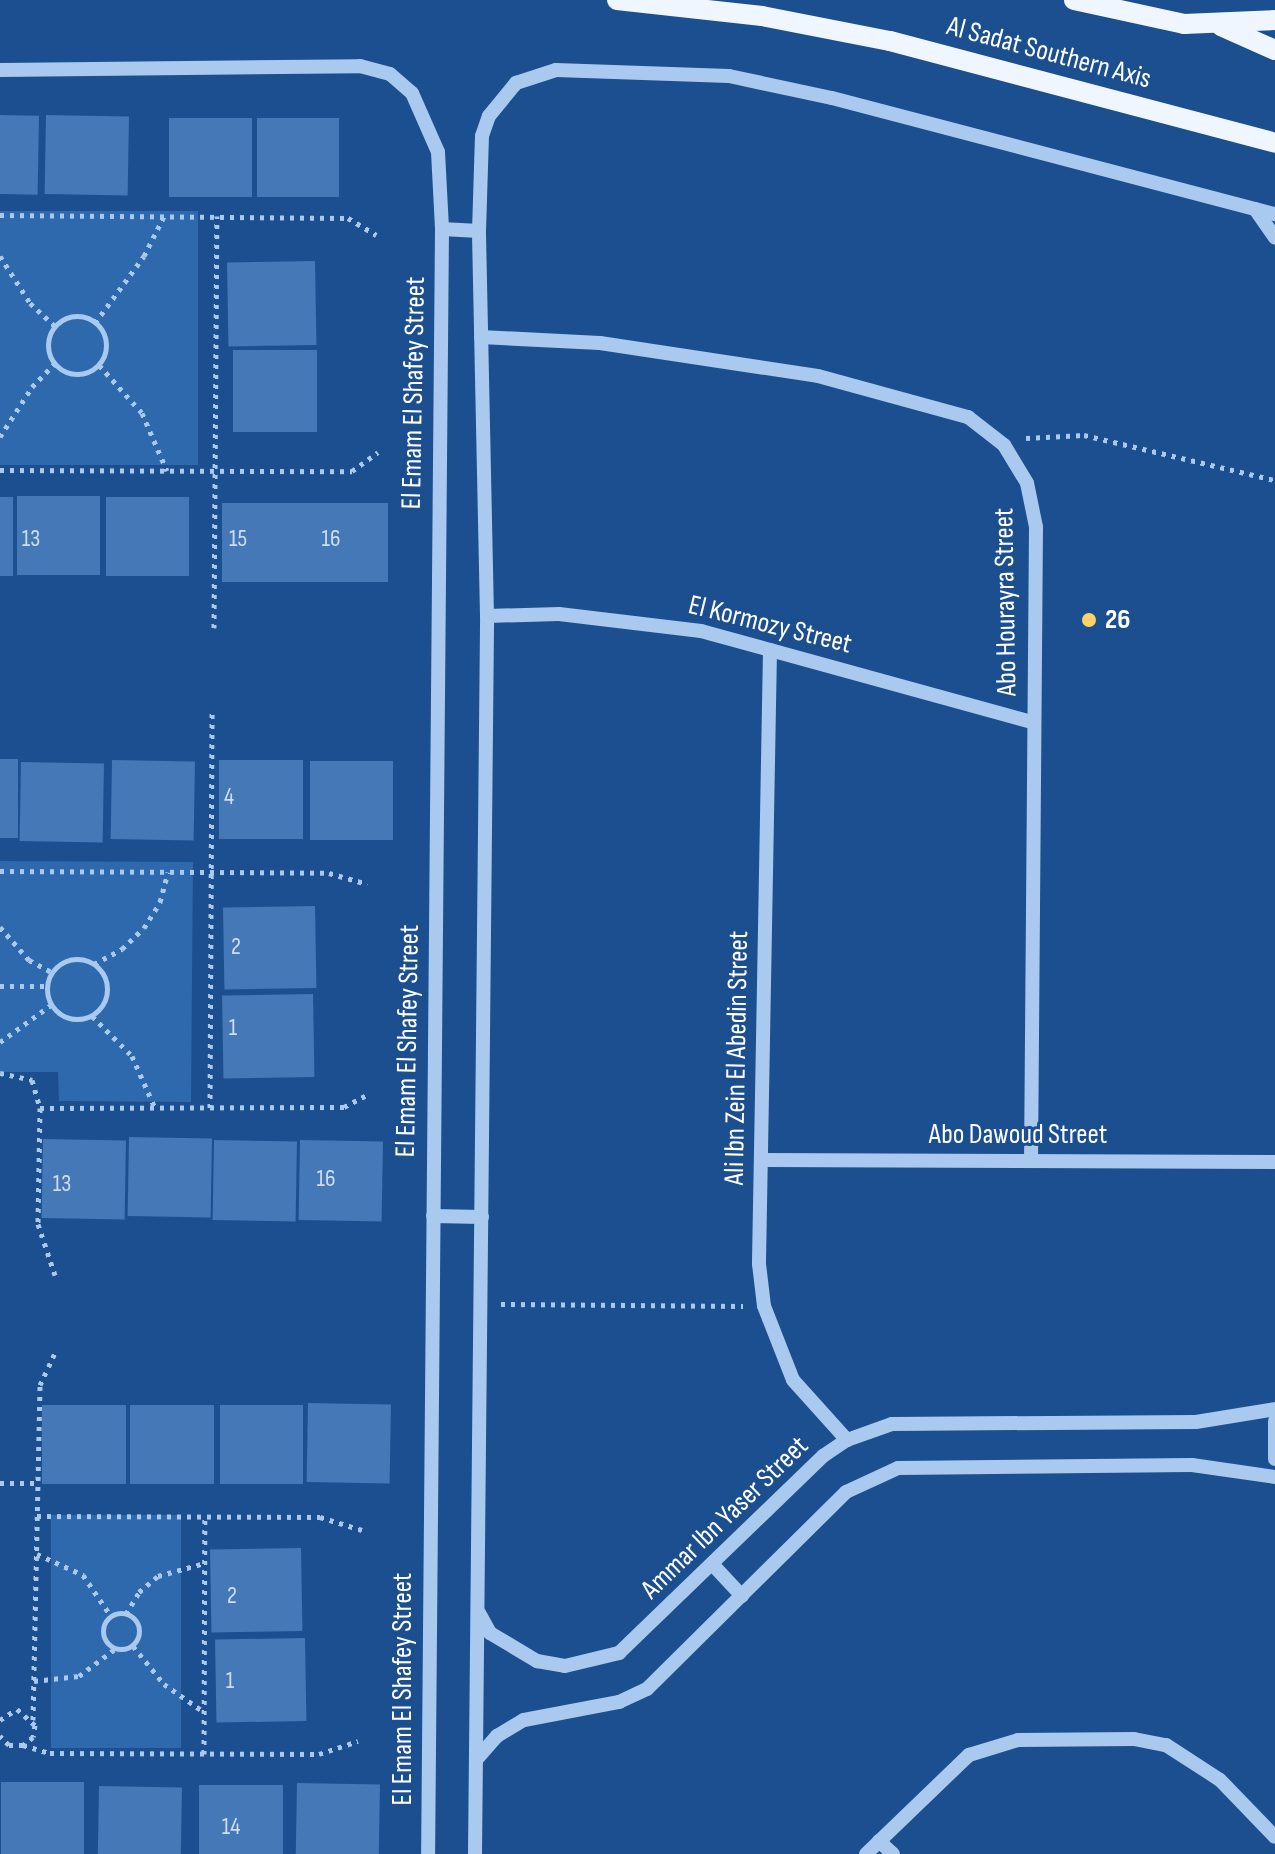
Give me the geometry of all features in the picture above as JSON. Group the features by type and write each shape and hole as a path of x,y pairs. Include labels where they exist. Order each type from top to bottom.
{"main road":[{"name":"Al Sadat Southern Axis","path":"617,0 762,16 890,41 1275,143"},
{"name":"Al Sadat Southern Axis","path":"1074,0 1155,7 1221,26 1275,20"},
{"path":"1221,26 1275,50"}],"street":[{"name":"El Emam El Shafey Street","path":"0,70 360,66 390,74 412,93 428,121 438,152 442,229 428,1854"},
{"path":"475,1854 487,616 479,231 482,136 489,116 516,83 556,70 677,71 781,85 1275,214"},
{"path":"1255,209 1275,238"},
{"path":"442,229 479,231"},
{"name":"Abo Hourayra Street","path":"481,337 600,343 818,376 968,417 1004,445 1027,483 1036,527 1031,1161"},
{"name":"El Kormozy Street","path":"487,616 630,619 770,650 1034,723"},
{"name":"Ali Ibn Zein El Abedin Street","path":"770,650 761,1160 764,1306 793,1380 847,1440"},
{"name":"Abo Dawoud Street","path":"761,1160 1275,1162"},
{"path":"433,1216 482,1217"},
{"name":"Ammar Ibn Yaser Street","path":"478,1611 490,1633 512,1650 551,1664 593,1662 641,1637 823,1456 847,1440 892,1424 1196,1422 1275,1409"},
{"path":"1275,1421 1275,1459"},
{"path":"476,1760 497,1736 524,1720 619,1702 647,1689 846,1492 898,1468 1192,1465 1275,1477"},
{"path":"714,1566 742,1596"},
{"path":"866,1854 949,1771 992,1744 1134,1739 1166,1745 1195,1760 1275,1837"},
{"path":"879,1841 893,1854"}],"path":[{"path":"0,215 348,218 376,235"},
{"path":"95,323 144,256 164,216"},
{"path":"214,628 218,471 217,216"},
{"path":"0,256 30,303 55,326"},
{"path":"67,318 95,323 106,343 99,365 76,375 54,364 48,352 55,326 67,318"},
{"path":"0,437 32,387 54,364"},
{"path":"99,365 142,413 167,471"},
{"path":"1004,445 1030,436 1084,435 1275,480"},
{"path":"0,470 352,471 378,452"},
{"path":"210,1108 212,711"},
{"path":"0,871 329,873 367,884"},
{"path":"92,1016 69,1019 51,1005 46,986 52,972 71,959 94,964 122,949 144,928 160,902 168,872"},
{"path":"0,927 29,960 52,972"},
{"path":"92,1016 108,990 94,964"},
{"path":"0,986 46,986"},
{"path":"0,1042 51,1005"},
{"path":"92,1016 132,1056 155,1108"},
{"path":"0,1073 32,1080 40,1108 38,1224 55,1275"},
{"path":"40,1108 344,1107 365,1096"},
{"path":"481,1304 764,1306"},
{"path":"23,1745 33,1737 40,1385 56,1350"},
{"path":"0,1483 38,1483"},
{"path":"204,1754 205,1515"},
{"path":"37,1516 320,1517 362,1530"},
{"path":"37,1554 83,1575 111,1616"},
{"path":"126,1614 139,1592 158,1576 205,1563"},
{"path":"111,1616 126,1614"},
{"path":"126,1614 138,1625 133,1646"},
{"path":"111,1616 102,1631 115,1649"},
{"path":"133,1646 164,1684 204,1712"},
{"path":"34,1681 79,1676 115,1649 133,1646"},
{"path":"1,1716 17,1709 33,1720"},
{"path":"0,1736 9,1745 23,1745 50,1753 319,1754 358,1741"}],"shaded area":[{"path":"0,211 198,211 198,465 0,465"},
{"path":"0,861 193,862 191,1102 59,1101 58,1072 0,1072"},
{"path":"51,1515 181,1515 181,1748 51,1748"}],"building":[{"path":"0,115 39,116 38,195 0,194"},
{"path":"46,115 129,116 128,195 45,194"},
{"path":"169,118 252,118 252,197 169,197"},
{"path":"257,118 339,118 339,197 257,197"},
{"path":"315,261 316,345 228,347 227,263"},
{"path":"233,350 317,350 317,432 233,432"},
{"path":"17,496 100,496 100,575 17,575"},
{"path":"0,497 13,497 13,576 0,576"},
{"path":"106,497 189,497 189,576 106,576"},
{"path":"222,503 388,503 388,582 222,582"},
{"path":"0,759 18,759 18,838 0,838"},
{"path":"112,760 195,761 194,840 111,839"},
{"path":"219,760 303,760 303,839 219,839"},
{"path":"310,761 393,761 393,840 310,840"},
{"path":"21,762 104,763 103,842 20,841"},
{"path":"315,906 316,988 224,990 223,908"},
{"path":"313,994 314,1077 223,1079 222,996"},
{"path":"129,1137 212,1138 211,1217 128,1216"},
{"path":"43,1139 126,1140 125,1219 42,1218"},
{"path":"214,1140 297,1141 296,1221 213,1220"},
{"path":"300,1140 383,1141 382,1221 299,1220"},
{"path":"308,1403 391,1404 390,1483 307,1482"},
{"path":"42,1405 126,1405 126,1484 42,1484"},
{"path":"130,1405 214,1405 214,1484 130,1484"},
{"path":"220,1405 303,1405 303,1484 220,1484"},
{"path":"301,1548 302,1631 211,1633 210,1550"},
{"path":"305,1638 306,1721 216,1723 215,1640"},
{"path":"1,1782 84,1782 84,1854 1,1854"},
{"path":"297,1783 380,1784 379,1854 296,1854"},
{"path":"199,1785 283,1785 283,1854 199,1854"},
{"path":"99,1786 182,1787 181,1854 98,1854"}],"place":[{"name":"26","path":"1089,620"}]}
